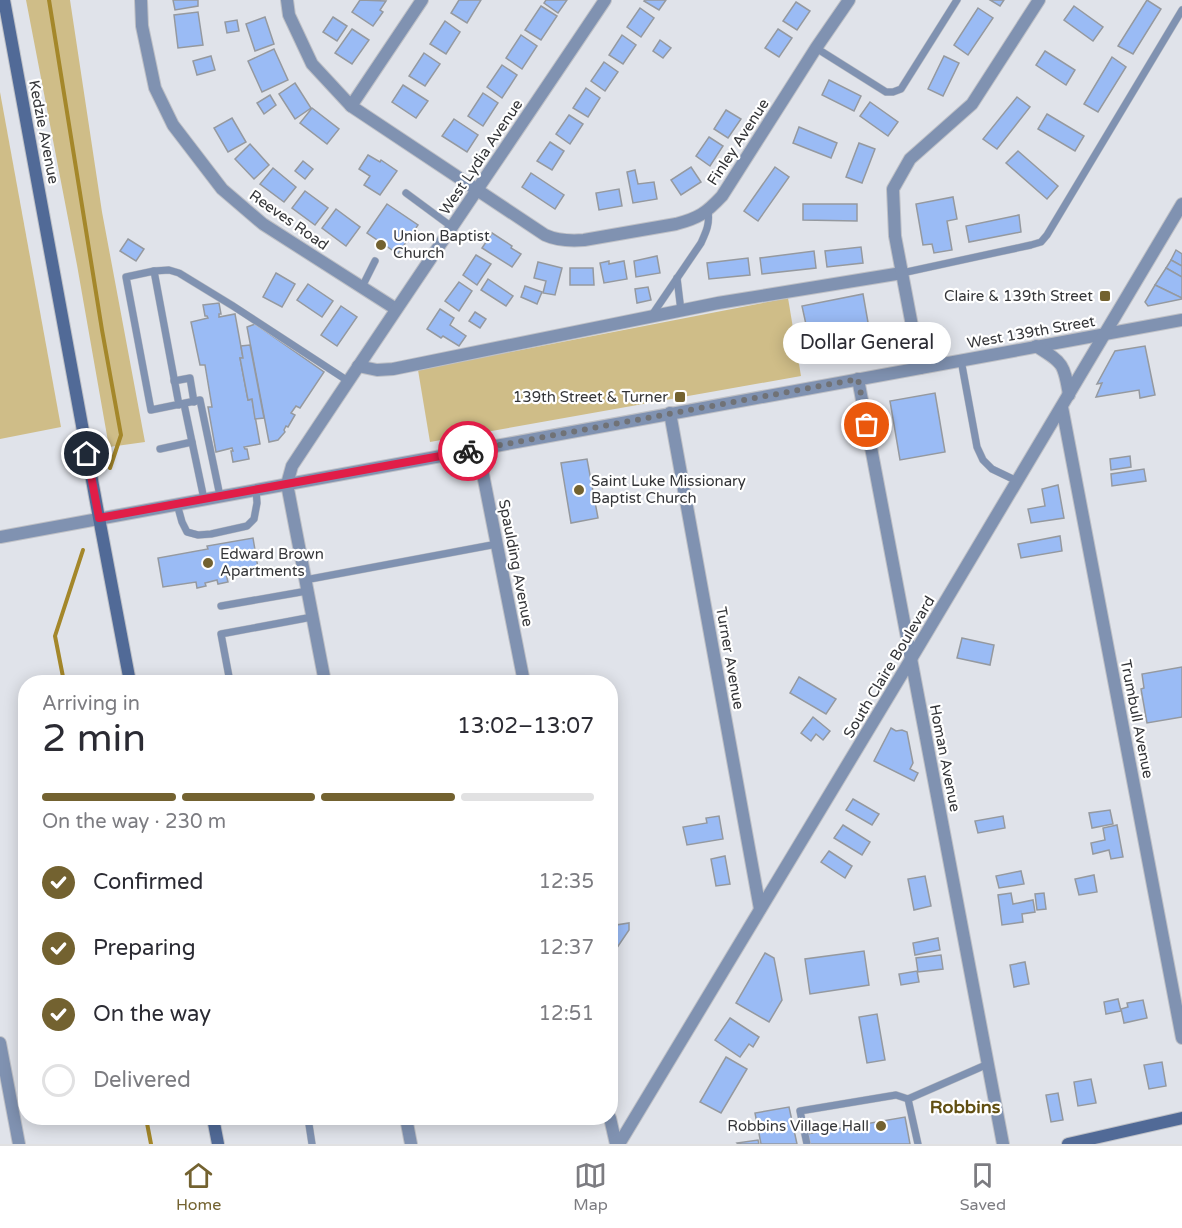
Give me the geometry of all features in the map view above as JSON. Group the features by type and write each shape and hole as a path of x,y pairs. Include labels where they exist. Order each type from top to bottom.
{"main road":[{"name":"Kedzie Avenue","path":"4,0 129,675"},
{"path":"1068,1144 1182,1118"},
{"path":"214,1125 218,1144"}],"street":[{"name":"Reeves Road","path":"141,0 142,26 155,88 173,125 222,189 263,224 396,309"},
{"name":"Finley Avenue","path":"287,0 289,15 312,64 351,106 545,236 563,240 584,240 676,224 708,211 722,196 849,0"},
{"path":"351,106 422,0"},
{"name":"West Lydia Avenue","path":"287,484 292,466 605,0"},
{"path":"920,368 895,237 893,189 910,159 972,104 1039,0"},
{"name":"South Claire Boulevard","path":"617,1144 911,660 1182,204"},
{"path":"358,366 377,370 393,369 718,303 902,273"},
{"name":"West 139th Street","path":"0,537 1182,320"},
{"path":"1036,346 1058,361 1064,369 1069,395"},
{"name":"Homan Avenue","path":"858,379 1003,1144"},
{"name":"Trumbull Avenue","path":"1062,407 1182,1038"},
{"name":"Turner Avenue","path":"670,413 760,909"},
{"name":"Spaulding Avenue","path":"478,449 523,675"},
{"path":"287,484 324,675"},
{"path":"0,1042 19,1144"},
{"path":"407,1125 411,1144"},
{"path":"612,1125 617,1144"}],"lane":[{"path":"816,48 886,92 893,92 901,88 957,0"},
{"path":"902,273 1041,242 1182,10"},
{"path":"406,193 452,227"},
{"path":"651,317 701,243 709,221 708,211"},
{"path":"362,287 375,261"},
{"path":"197,401 151,410 126,277 154,271 169,270 179,273 348,381"},
{"path":"154,271 174,381 192,442 204,499"},
{"path":"677,278 681,311"},
{"path":"961,360 977,447 983,460 992,469 1017,481"},
{"path":"174,381 190,378 220,496"},
{"path":"160,449 192,442"},
{"path":"177,504 187,532 198,535 211,534 247,526 254,519 257,503 256,489"},
{"path":"221,606 497,544"},
{"path":"229,675 221,634 312,617"},
{"path":"807,1144 800,1111 896,1095 908,1099 988,1064"},
{"path":"908,1099 918,1144"},
{"path":"309,1125 312,1144"}],"shaded area":[{"path":"26,0 70,0 102,212 145,442 109,447"},
{"path":"0,92 61,427 0,439"},
{"path":"788,298 801,376 430,442 418,370"}],"building":[{"path":"173,0 198,0 198,6 175,10"},
{"path":"360,0 386,1 380,10 383,12 373,26 352,12"},
{"path":"459,0 481,0 467,23 451,13"},
{"path":"546,0 567,0 558,13 544,3"},
{"path":"645,0 666,0 659,10"},
{"path":"990,0 1004,0 1000,6"},
{"path":"1147,0 1161,9 1133,54 1118,46"},
{"path":"796,2 810,11 797,30 783,21"},
{"path":"541,6 557,16 541,40 525,30"},
{"path":"1074,6 1103,27 1093,41 1064,20"},
{"path":"640,8 654,18 641,37 627,27"},
{"path":"978,8 993,18 968,55 954,45"},
{"path":"198,12 203,45 178,48 174,15"},
{"path":"265,17 274,44 255,51 246,24"},
{"path":"333,17 347,26 337,41 323,32"},
{"path":"237,20 239,31 227,33 225,22"},
{"path":"445,21 460,32 446,54 430,44"},
{"path":"352,29 369,40 352,64 335,53"},
{"path":"778,29 792,38 779,57 765,48"},
{"path":"521,35 537,46 522,69 506,58"},
{"path":"622,35 636,45 623,64 609,55"},
{"path":"660,40 671,48 663,58 653,51"},
{"path":"274,49 288,80 262,92 248,61"},
{"path":"1045,51 1075,70 1066,85 1036,65"},
{"path":"424,53 440,64 425,86 409,76"},
{"path":"211,56 215,70 197,75 193,61"},
{"path":"944,56 959,63 943,96 928,89"},
{"path":"1112,57 1126,67 1098,112 1084,104"},
{"path":"604,62 618,72 605,91 591,81"},
{"path":"502,65 517,75 502,98 487,87"},
{"path":"829,80 861,96 854,111 822,95"},
{"path":"295,83 311,108 295,119 279,94"},
{"path":"403,85 428,101 416,118 392,102"},
{"path":"586,88 600,98 588,117 573,108"},
{"path":"483,93 498,103 483,126 468,116"},
{"path":"270,95 276,105 264,114 257,103"},
{"path":"1017,97 1030,107 997,149 983,139"},
{"path":"870,102 898,122 888,136 860,116"},
{"path":"312,108 339,129 327,144 300,123"},
{"path":"726,110 741,119 728,138 714,129"},
{"path":"1047,114 1084,136 1075,151 1038,129"},
{"path":"569,115 583,124 570,144 556,134"},
{"path":"232,118 246,142 228,152 214,128"},
{"path":"454,119 478,135 467,152 442,136"},
{"path":"799,127 837,143 831,158 793,143"},
{"path":"709,137 723,146 710,166 696,156"},
{"path":"550,142 564,151 552,170 537,161"},
{"path":"859,143 875,149 862,183 846,177"},
{"path":"250,144 269,165 254,179 235,159"},
{"path":"1018,151 1058,186 1047,199 1006,163"},
{"path":"368,155 380,162 381,160 397,171 380,195 364,185 370,176 359,169"},
{"path":"303,161 313,169 305,179 295,171"},
{"path":"691,167 701,182 681,195 671,180"},
{"path":"775,167 789,177 758,221 744,211"},
{"path":"273,168 296,187 284,202 260,184"},
{"path":"635,170 638,184 654,182 657,199 633,203 627,172"},
{"path":"531,173 564,195 555,209 522,187"},
{"path":"619,189 622,206 599,210 596,193"},
{"path":"305,191 328,208 315,225 292,208"},
{"path":"953,197 957,219 947,221 952,250 934,253 932,244 923,245 916,204"},
{"path":"387,204 418,225 398,254 367,233"},
{"path":"803,204 857,204 857,221 803,220"},
{"path":"336,209 360,227 346,246 322,228"},
{"path":"1019,215 1021,232 969,242 966,226"},
{"path":"492,233 521,254 512,267 482,248"},
{"path":"128,239 144,249 136,261 120,251"},
{"path":"861,247 863,263 827,267 825,251"},
{"path":"1176,250 1182,254 1182,266 1171,260"},
{"path":"814,251 816,268 762,274 760,258"},
{"path":"476,255 491,264 477,285 463,275"},
{"path":"657,256 660,273 636,277 634,261"},
{"path":"748,258 750,275 709,279 707,263"},
{"path":"1171,260 1182,266 1182,277 1166,268"},
{"path":"609,261 609,264 624,261 627,279 604,283 600,263"},
{"path":"538,262 562,268 555,295 543,293 546,281 534,278"},
{"path":"570,268 593,268 594,285 570,285"},
{"path":"1166,268 1182,277 1182,298 1155,285"},
{"path":"276,273 295,284 282,307 263,297"},
{"path":"488,279 513,296 506,306 481,290"},
{"path":"459,282 472,291 459,311 445,301"},
{"path":"308,284 333,301 322,317 297,300"},
{"path":"1155,285 1182,299 1148,306 1145,302"},
{"path":"525,286 542,292 537,304 521,297"},
{"path":"648,287 651,300 637,303 635,289"},
{"path":"863,294 872,345 857,349 855,335 810,343 802,306"},
{"path":"219,303 221,314 219,317 235,314 248,400 252,399 260,444 244,447 247,449 249,459 233,462 232,448 216,452 208,407 212,407 205,365 200,365 191,322 208,318 205,316 203,305"},
{"path":"341,306 357,317 337,346 321,335"},
{"path":"440,309 454,318 450,325 466,336 459,346 427,329"},
{"path":"475,312 486,319 480,328 469,321"},
{"path":"255,324 324,372 300,408 296,406 291,413 295,415 288,427 286,426 285,432 278,440 269,442 247,327"},
{"path":"250,345 264,418 255,419 252,399 248,400 240,358 243,358 241,346"},
{"path":"1145,346 1155,395 1140,398 1139,390 1096,397 1102,383 1097,384 1115,351"},
{"path":"935,393 945,452 900,460 890,401"},
{"path":"1130,456 1131,467 1111,470 1110,459"},
{"name":"Saint Luke Missionary Baptist Church","path":"587,459 598,518 571,523 561,463"},
{"path":"1144,469 1146,481 1112,486 1111,474"},
{"path":"1058,485 1064,518 1031,523 1028,509 1045,506 1042,489"},
{"path":"1060,536 1062,551 1021,558 1018,544"},
{"name":"Edward Brown Apartments","path":"253,538 258,568 226,574 228,582 218,584 217,580 197,588 196,582 163,587 158,558"},
{"path":"962,638 994,645 990,665 957,658"},
{"path":"1182,667 1182,717 1147,723 1141,689 1144,688 1142,674"},
{"path":"799,677 836,699 826,714 790,693"},
{"path":"813,717 830,731 823,740 816,734 811,741 801,733"},
{"path":"891,728 907,732 913,763 910,769 918,773 914,781 874,761"},
{"path":"853,799 879,814 872,825 846,810"},
{"path":"1110,810 1113,824 1092,828 1089,813"},
{"path":"719,816 723,839 687,845 683,827 707,823 706,818"},
{"path":"1003,816 1005,828 978,833 975,821"},
{"path":"843,825 870,842 862,855 834,838"},
{"path":"1117,825 1123,857 1111,859 1109,850 1093,854 1091,843 1105,840 1103,828"},
{"path":"829,851 852,866 845,878 821,862"},
{"path":"725,856 730,884 716,886 711,859"},
{"path":"1021,871 1024,884 999,888 996,876"},
{"path":"1094,875 1097,892 1079,895 1075,879"},
{"path":"925,876 931,906 914,910 908,879"},
{"path":"1011,893 1013,904 1033,900 1035,912 1022,914 1023,922 1002,925 998,895"},
{"path":"1044,893 1046,909 1037,910 1035,894"},
{"path":"629,923 629,930 618,946 618,925"},
{"path":"938,938 940,950 915,955 913,943"},
{"path":"864,951 869,985 810,994 805,959"},
{"path":"765,953 774,958 782,1000 769,1022 736,1003"},
{"path":"941,955 943,969 918,972 916,958"},
{"path":"1025,962 1029,984 1014,987 1010,965"},
{"path":"917,971 919,982 901,985 899,974"},
{"path":"1118,999 1121,1011 1106,1014 1104,1002"},
{"path":"1143,1000 1147,1018 1124,1023 1121,1009 1128,1007 1127,1003"},
{"path":"877,1014 885,1060 867,1063 859,1017"},
{"path":"730,1018 759,1037 753,1047 749,1044 740,1057 715,1040"},
{"path":"726,1057 747,1069 721,1113 700,1102"},
{"path":"1162,1062 1166,1086 1149,1089 1144,1065"},
{"path":"1091,1079 1096,1103 1078,1106 1074,1082"},
{"path":"1058,1093 1063,1120 1051,1122 1046,1095"},
{"path":"789,1107 797,1144 761,1144 755,1113"},
{"name":"Robbins Village Hall","path":"905,1117 910,1144 809,1144 807,1134"},
{"path":"758,1140 759,1144 737,1143"}],"waterway":[{"path":"49,0 121,435 110,468"},
{"path":"63,675 55,636 83,550"},
{"path":"147,1125 151,1144"}],"way so far":[{"path":"468,451 858,379 867,425"}],"place":[{"name":"Union Baptist Church","path":"381,245"},
{"name":"Claire & 139th Street","path":"1105,296"},
{"name":"139th Street & Turner","path":"680,397"},
{"name":"Dollar General","path":"867,425"},
{"name":"Saint Luke Missionary Baptist Church","path":"579,490"},
{"name":"Edward Brown Apartments","path":"208,563"},
{"name":"Robbins Village Hall","path":"881,1126"}],"district":[{"name":"Robbins","path":"965,1107"}],"route":[{"path":"87,454 99,518 468,451"}]}
